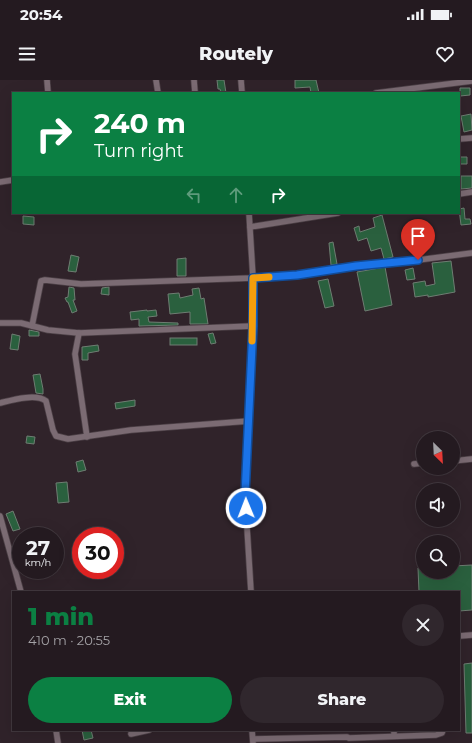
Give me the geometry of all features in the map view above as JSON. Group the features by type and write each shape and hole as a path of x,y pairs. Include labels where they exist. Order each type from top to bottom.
{"street":[{"path":"47,80 48,92"},
{"path":"156,80 158,92"},
{"path":"194,80 195,92"},
{"path":"241,80 242,92"},
{"path":"384,92 472,81"},
{"path":"460,139 472,138"},
{"path":"0,182 12,180"},
{"path":"460,194 472,192"},
{"path":"250,214 253,278 253,326 245,495 251,591"},
{"path":"250,227 332,214"},
{"path":"32,326 41,281 45,280 81,284 253,278 297,275 356,266 472,253"},
{"path":"0,323 21,323 48,330 79,332 253,326"},
{"path":"79,332 76,354 86,437"},
{"path":"0,403 29,397 42,398 46,401 53,430 56,436 68,439 131,430 249,421"},
{"path":"460,460 472,459"},
{"path":"0,516 21,591"},
{"path":"460,636 472,635"},
{"path":"56,731 58,743"},
{"path":"131,734 144,731"},
{"path":"252,731 253,741 350,738 394,733 436,735 442,734 443,731"},
{"path":"346,731 347,737"}],"building":[{"path":"217,80 224,80 226,92 221,92 220,89 218,89"},
{"path":"295,80 316,80 319,92 311,92 310,87 295,88"},
{"path":"460,88 470,88 470,95 460,96"},
{"path":"471,114 472,130 464,132 461,116"},
{"path":"460,157 467,157 467,164 460,164"},
{"path":"461,176 472,176 472,188 461,189"},
{"path":"464,208 465,219 470,219 471,224 461,225 460,209"},
{"path":"382,215 393,257 384,259 381,248 371,251 367,238 358,241 354,228 359,226 360,232 375,227 373,218"},
{"path":"23,216 34,217 34,225 23,224"},
{"path":"333,242 337,264 331,265 329,243"},
{"path":"71,255 79,257 76,272 68,271"},
{"path":"186,258 186,276 177,276 177,259"},
{"path":"451,261 455,292 428,297 428,295 415,297 413,283 425,281 426,286 435,284 432,263"},
{"path":"385,267 392,305 365,311 357,272"},
{"path":"413,268 415,279 407,280 405,270"},
{"path":"328,279 334,306 325,308 318,281"},
{"path":"69,287 74,288 75,300 73,300 77,311 72,313 65,298 68,297"},
{"path":"109,287 109,295 101,294 102,288"},
{"path":"199,288 201,299 204,298 208,324 190,324 190,312 170,314 168,294 179,293 180,298 193,295 192,289"},
{"path":"156,310 157,316 148,317 149,322 178,323 178,325 139,326 139,319 131,320 130,312"},
{"path":"29,330 39,332 39,336 29,336"},
{"path":"213,333 216,343 211,344 208,334"},
{"path":"12,334 20,336 18,350 10,349"},
{"path":"170,338 197,338 197,345 170,345"},
{"path":"98,345 99,351 88,353 88,360 82,360 82,347"},
{"path":"40,374 43,394 36,393 33,375"},
{"path":"135,400 135,406 116,409 115,403"},
{"path":"27,436 35,437 34,444 26,443"},
{"path":"83,460 86,470 78,472 76,462"},
{"path":"67,482 69,502 58,503 56,483"},
{"path":"13,511 19,527 12,527 12,529 6,514"},
{"path":"472,565 472,610 460,611 460,591 419,591 418,579 460,579 460,566"},
{"path":"472,663 472,733 466,733 464,664"},
{"path":"82,731 91,731 93,738 84,740"}],"slow traffic":[{"path":"252,341 253,278 269,277"}],"route":[{"path":"246,508 245,495 253,326 253,278 297,275 356,266 418,260"}]}
